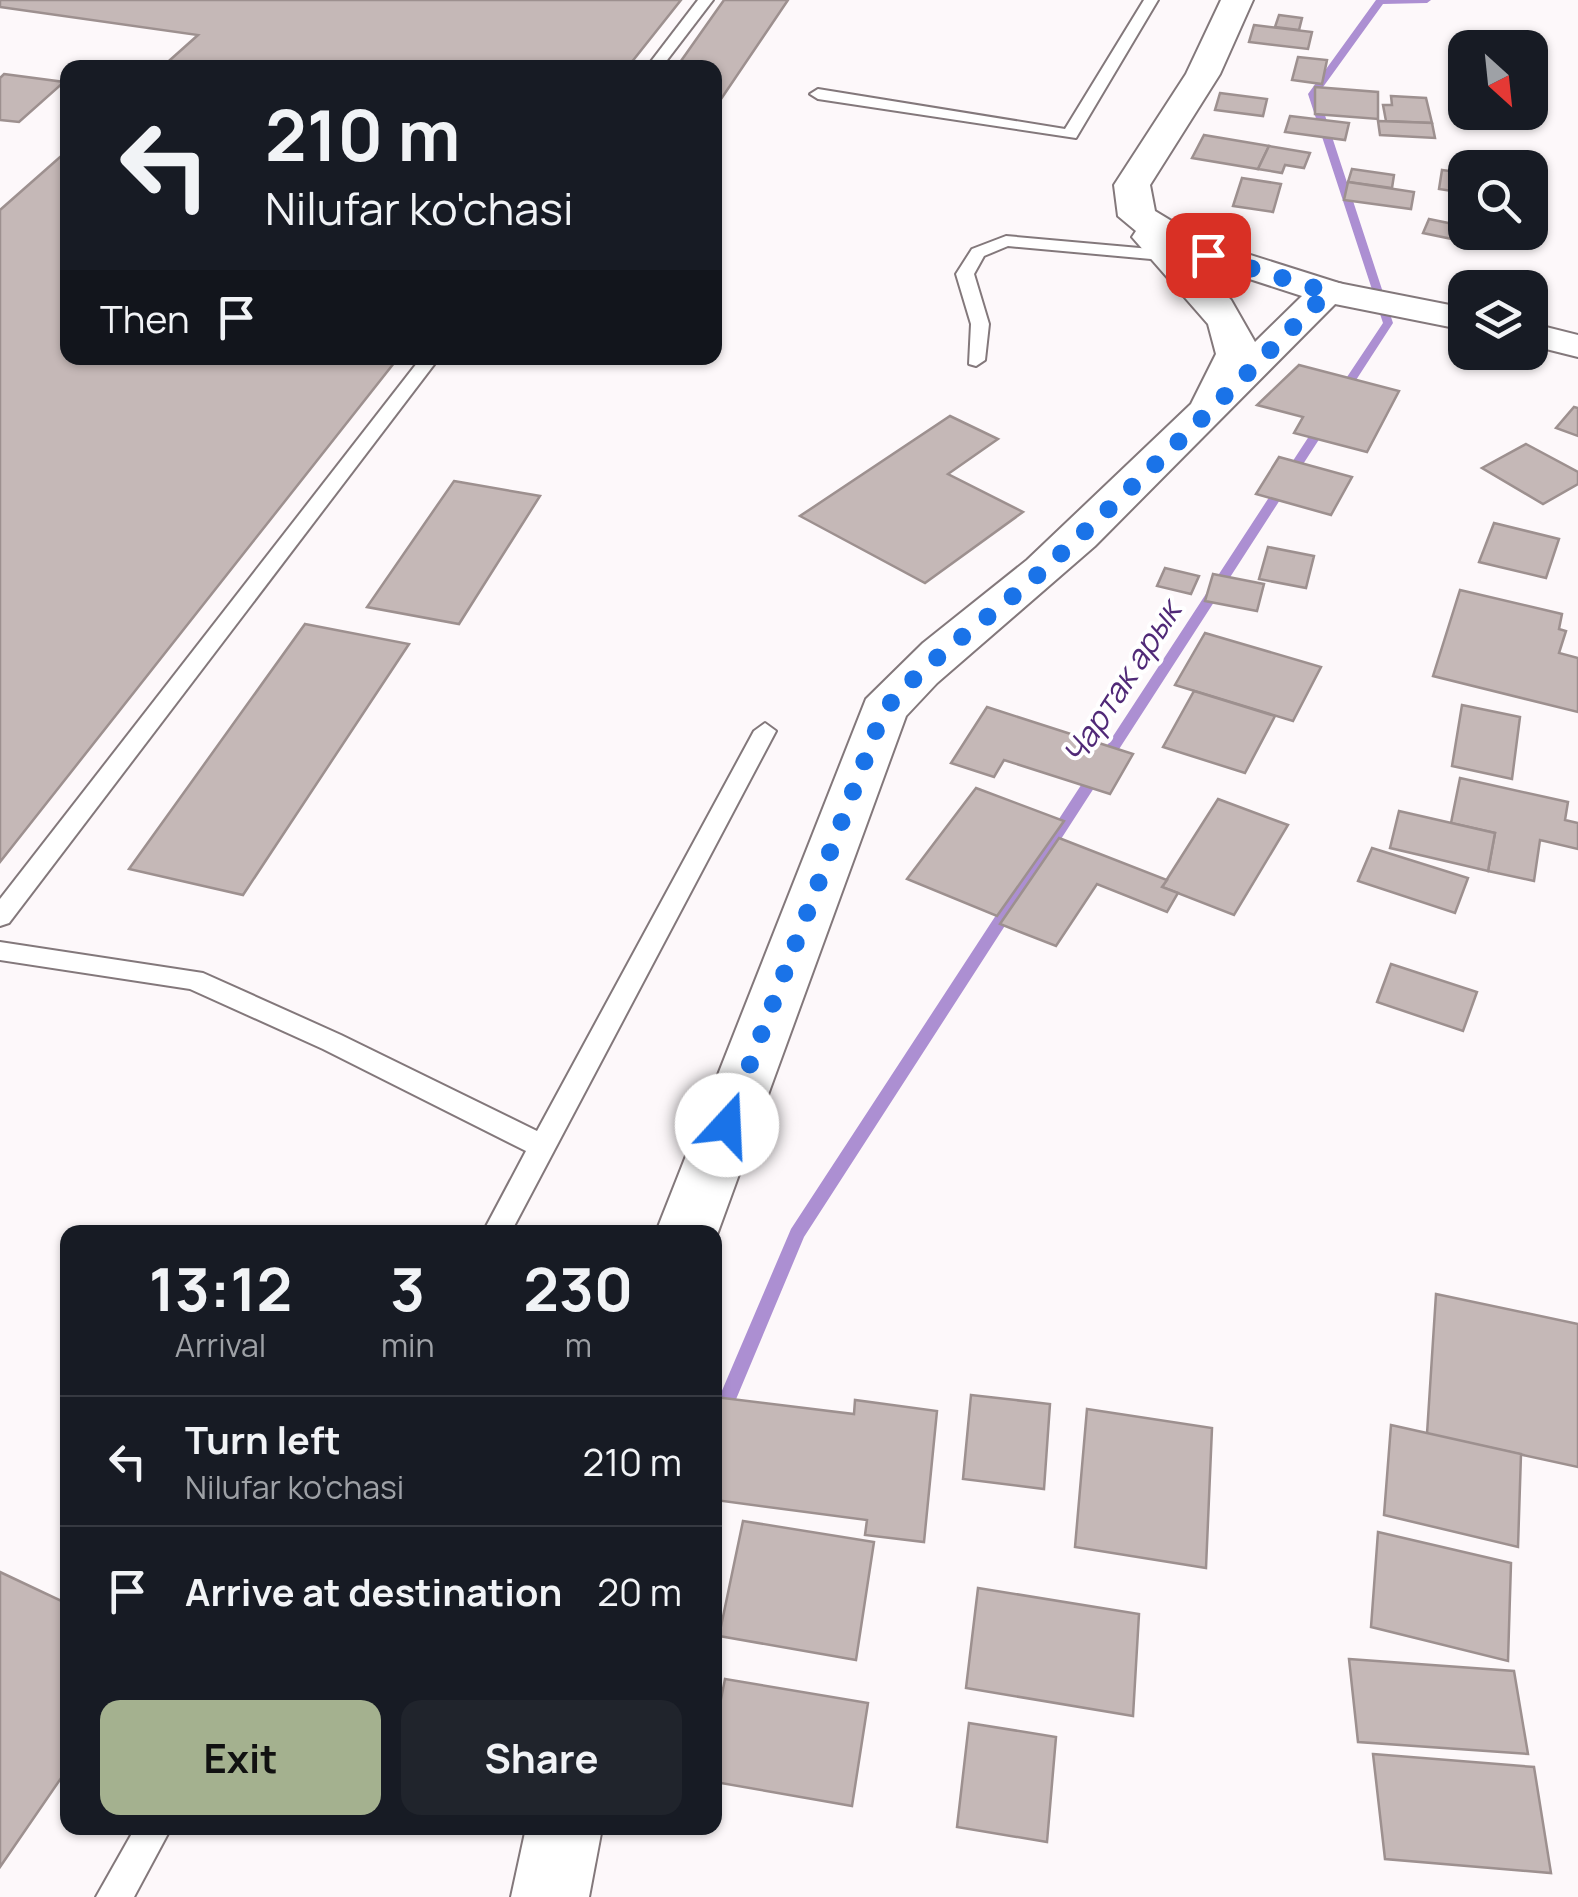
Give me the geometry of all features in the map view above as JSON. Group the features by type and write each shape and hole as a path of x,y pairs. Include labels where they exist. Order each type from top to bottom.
{"street":[{"path":"1135,200 1203,74 1237,0"},
{"path":"1135,200 1162,255 1226,319 1235,338 1234,360 1209,411"},
{"path":"1135,200 1190,248 1328,292 1448,316"},
{"path":"690,1225 883,712 909,679 1040,572 1328,292"},
{"path":"1548,338 1578,346"},
{"path":"550,1897 563,1835"}],"lane":[{"path":"659,60 706,0"},
{"path":"818,94 1070,135 1151,0"},
{"path":"976,360 980,324 965,274 978,254 1006,241 1162,255"},
{"path":"0,917 425,365"},
{"path":"500,1225 545,1148 765,731"},
{"path":"0,951 194,980 332,1042 545,1148"},
{"path":"114,1897 150,1835"}],"building":[{"path":"0,0 681,0 633,60 170,60 198,35 0,7"},
{"path":"724,0 788,0 722,98 722,60 682,60"},
{"path":"1279,15 1302,18 1299,30 1275,27"},
{"path":"1254,25 1312,32 1308,49 1249,42"},
{"path":"1298,57 1327,60 1322,84 1292,80"},
{"path":"4,74 60,81 60,86 19,122 0,120 0,78"},
{"path":"1315,87 1378,92 1378,119 1315,114"},
{"path":"1220,93 1267,99 1263,116 1215,110"},
{"path":"1391,96 1426,98 1432,123 1386,121 1383,105 1392,105"},
{"path":"1290,116 1349,123 1345,140 1285,132"},
{"path":"1378,121 1432,123 1435,138 1380,135"},
{"path":"1204,135 1269,146 1258,169 1192,158"},
{"path":"1269,146 1310,153 1304,168 1285,165 1282,173 1258,169"},
{"path":"60,157 60,365 392,365 0,862 0,210"},
{"path":"1352,169 1394,175 1392,188 1348,182"},
{"path":"1442,170 1448,171 1448,190 1439,189"},
{"path":"1242,178 1281,184 1273,212 1233,206"},
{"path":"1348,182 1414,192 1411,209 1344,200"},
{"path":"1429,219 1448,223 1448,238 1423,233"},
{"path":"1299,365 1399,391 1367,452 1294,433 1303,417 1257,405"},
{"path":"1574,407 1578,408 1578,436 1556,428"},
{"path":"950,416 998,439 948,474 1023,512 925,583 800,516"},
{"path":"1526,444 1578,472 1578,484 1543,504 1482,468"},
{"path":"1279,457 1352,477 1331,515 1256,494"},
{"path":"454,481 540,496 459,624 367,607"},
{"path":"1494,523 1559,539 1546,578 1479,562"},
{"path":"1268,547 1314,556 1306,588 1259,579"},
{"path":"1165,568 1199,576 1191,594 1157,586"},
{"path":"1213,574 1264,584 1257,611 1205,601"},
{"path":"1460,590 1562,614 1559,629 1566,631 1559,653 1578,658 1578,712 1433,676"},
{"path":"305,624 409,644 243,895 129,869"},
{"path":"1205,633 1321,667 1293,721 1175,685"},
{"path":"1194,691 1275,716 1245,773 1163,747"},
{"path":"1462,705 1520,717 1512,779 1452,766"},
{"path":"987,707 1133,754 1110,794 1004,760 994,777 951,763"},
{"path":"1460,778 1568,802 1565,820 1578,823 1578,849 1540,840 1534,881 1488,871 1495,833 1451,823"},
{"path":"976,788 1064,821 997,916 907,879"},
{"path":"1218,799 1288,825 1234,915 1162,887"},
{"path":"1399,811 1495,833 1488,871 1390,848"},
{"path":"1059,838 1167,880 1162,887 1178,893 1167,912 1097,884 1056,946 1000,924"},
{"path":"1372,848 1468,878 1455,913 1358,881"},
{"path":"1391,964 1477,992 1463,1031 1377,1002"},
{"path":"1436,1294 1578,1324 1578,1467 1427,1434"},
{"path":"971,1395 1050,1404 1044,1489 963,1479"},
{"path":"722,1398 854,1414 855,1400 937,1411 924,1542 865,1535 867,1520 722,1501"},
{"path":"1087,1409 1212,1428 1206,1568 1075,1547"},
{"path":"1391,1425 1521,1454 1518,1547 1384,1515"},
{"path":"743,1521 874,1542 856,1660 722,1637"},
{"path":"1378,1532 1511,1563 1508,1661 1371,1627"},
{"path":"0,1572 60,1600 60,1780 0,1867"},
{"path":"978,1588 1139,1614 1133,1716 966,1688"},
{"path":"1349,1659 1514,1671 1528,1754 1358,1742"},
{"path":"725,1679 868,1703 852,1806 722,1783"},
{"path":"969,1723 1056,1737 1047,1842 957,1827"},
{"path":"1373,1754 1534,1767 1551,1873 1385,1859"}],"waterway":[{"name":"Чартак арык","path":"1343,392 1388,323 1313,94 1380,1 1427,0"},
{"name":"Чартак арык","path":"722,1411 797,1234 1323,424"}],"route":[{"path":"727,1125 883,712 909,679 1040,572 1328,292 1208,255"}]}
